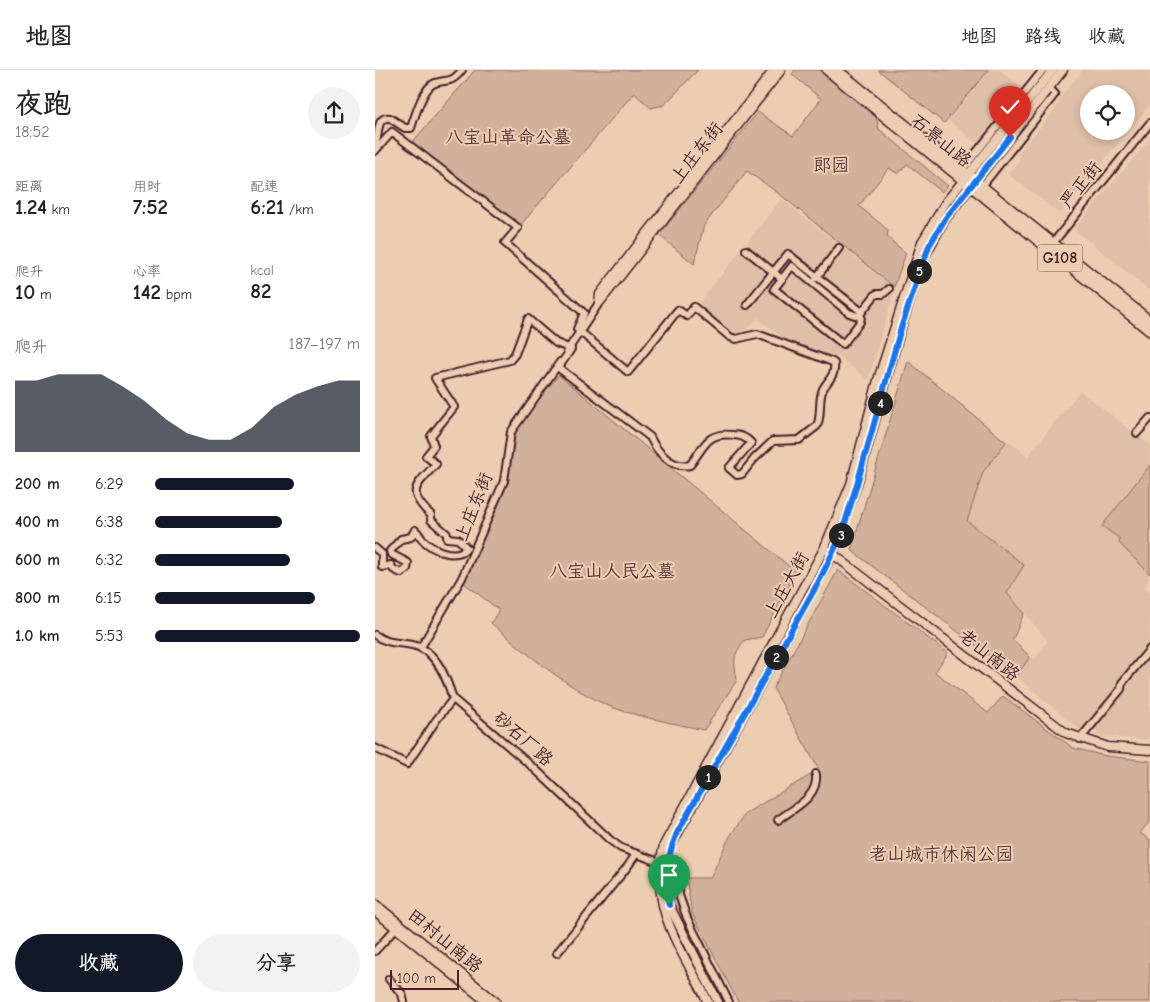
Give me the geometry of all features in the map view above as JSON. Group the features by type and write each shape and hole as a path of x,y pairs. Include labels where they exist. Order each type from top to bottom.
{"highway":[{"name":"石景山路","path":"827,70 971,179 1150,321"},
{"name":"石景山路","path":"837,70 971,179 1150,331"}],"main road":[{"name":"上庄东街","path":"599,303 601,294 610,282 774,70"},
{"name":"上庄东街","path":"599,303 781,70"},
{"path":"971,179 1053,70"},
{"path":"971,179 1063,70"},
{"name":"上庄大街","path":"708,1002 662,906 658,886 659,863 671,828 825,549 851,484 878,380 915,258 930,226 971,179"},
{"name":"上庄大街","path":"718,1002 669,905 667,866 670,847 833,553 857,484 901,328 922,262 937,230 971,179"},
{"name":"老山南路","path":"825,549 833,553 1066,733 1108,747 1150,750"},
{"name":"田村山南路","path":"375,904 496,1002"},
{"name":"田村山南路","path":"375,911 487,1002"}],"street":[{"path":"375,144 379,124 383,119 390,118 405,128 411,128 419,103 429,88 434,83 447,82 462,70"},
{"path":"971,179 1043,70"},
{"path":"971,179 1055,94 1049,88"},
{"name":"严正街","path":"1053,243 1150,124"},
{"path":"375,151 392,132 518,228 505,243 584,313 577,329 628,372 677,310 687,316 694,307 730,337 736,339 757,334 830,360 834,363 835,368 822,391 817,426 799,440 782,443 773,441 754,459 742,474 737,475 729,468 751,443 749,440 738,435 715,434 710,437 690,465 685,466 672,462 658,450 650,437 560,369 561,364 571,349 555,343 529,319 515,354 510,360 435,378 455,407 431,436 434,446 426,456 436,464 415,488 414,494 419,504 431,515 431,520 447,534 447,538 458,539 467,548 459,553 448,554 427,543 415,530 411,537 401,539 390,551 391,554 408,563 407,569 401,573 393,569 391,565 382,567 382,554 375,548"},
{"path":"812,282 839,248"},
{"path":"746,250 782,279"},
{"path":"747,304 788,254 817,276 860,314"},
{"path":"860,314 849,313 792,266 774,289 843,344 860,322 860,314 876,294 883,294 889,289"},
{"name":"上庄东街","path":"421,647 459,583 503,481 511,432 599,303"},
{"path":"1137,433 1150,418"},
{"path":"375,635 384,642 421,647 438,663 446,676 453,699 437,719 407,764 375,748"},
{"path":"1080,739 1121,689 1122,683 1150,649"},
{"name":"砂石厂路","path":"453,699 534,768 610,840 636,854 667,866"},
{"path":"778,820 813,792 817,783 817,774"},
{"path":"557,953 636,854"},
{"path":"679,870 679,895 687,918 729,1002"},
{"path":"375,951 396,928"},
{"path":"389,980 402,994 404,1002"}],"shaded area":[{"path":"991,70 1000,70 1021,87 977,143 948,120"},
{"path":"1083,70 1150,70 1150,105 1135,123 1135,85 1080,85 1080,140 1121,140 1060,214 1008,174 1020,159 1017,155 1056,108 1063,94"},
{"path":"1150,139 1150,291 1074,229"},
{"path":"781,199 895,289 868,380 838,355 834,360 784,339 758,318 738,338 697,306"},
{"path":"1080,391 1150,445 1150,465 1102,526 1120,539 1119,543 1150,574 1145,589 1150,593 1150,736 1146,740 1099,736 1086,725 1081,731 1016,676 1030,657 1035,659 1048,641 1007,593 967,521 983,472 1006,442 1009,441 1028,456"}],"green space":[{"name":"八宝山革命公墓","path":"475,70 698,70 664,105 651,108 634,93 518,228 410,145"},
{"name":"郎园","path":"795,70 822,70 875,114 879,129 948,186 942,192 907,164 898,174 889,168 859,206 888,230 887,237 906,253 894,287 782,196 747,171 704,225 694,264 659,235 758,112 793,136 821,99 792,74"},
{"path":"878,70 989,70 944,123"},
{"path":"908,361 1006,442 983,472 967,521 1024,565 1007,593 1024,613 1013,639 1030,657 1016,676 851,550"},
{"name":"八宝山人民公墓","path":"559,375 796,572 762,637 745,640 738,650 735,658 737,680 704,730 640,716 615,708 573,687 491,623 499,610 464,583 505,484 511,437 533,404"},
{"path":"1150,465 1150,574 1119,543 1120,539 1102,526"},
{"name":"老山城市休闲公园","path":"838,570 948,653 935,672 988,713 1003,696 1073,748 1106,756 1150,761 1150,821 1140,833 1150,840 1150,1002 738,1002 692,913 686,878 710,878 730,836 746,813 819,770 773,688"}],"route":[{"path":"669,905 666,877 670,847 818,583 841,536 901,328 929,246 945,219 1010,137"}]}
